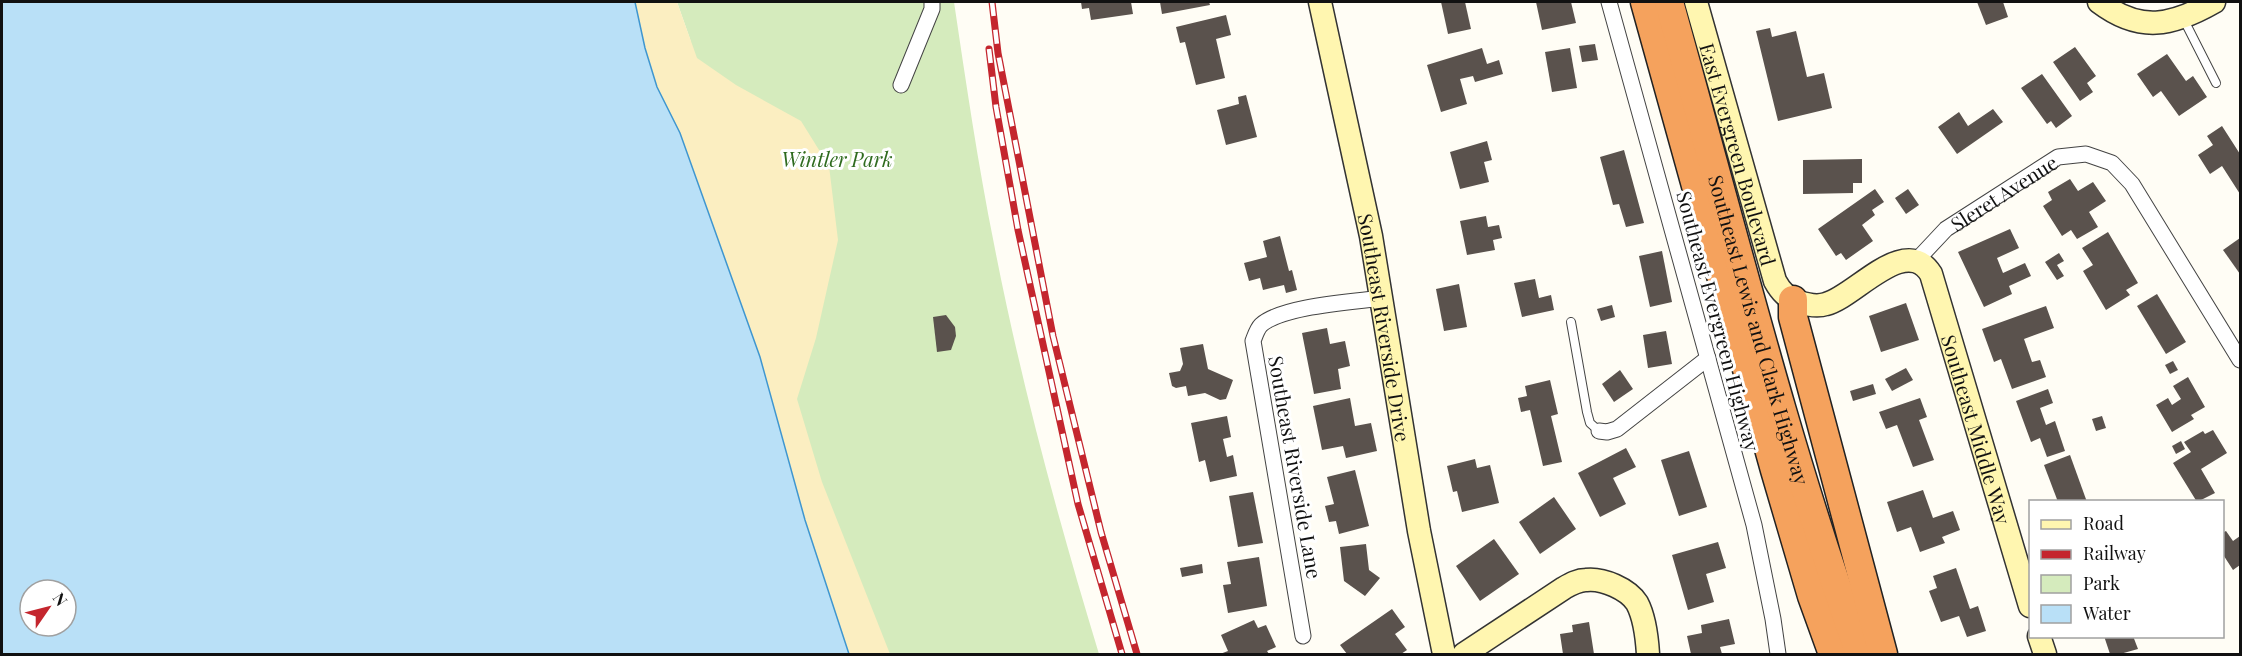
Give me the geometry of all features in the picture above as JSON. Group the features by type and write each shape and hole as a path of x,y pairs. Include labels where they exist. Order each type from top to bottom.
{"highway":[{"name":"Southeast Lewis and Clark Highway","path":"1646,2 1775,470 1812,596 1833,654"},
{"name":"Southeast Lewis and Clark Highway","path":"1669,2 1797,462 1834,583 1860,654"},
{"path":"1793,300 1795,327 1883,654"}],"street":[{"path":"901,85 932,9 932,2"},
{"name":"Southeast Riverside Drive","path":"1320,2 1382,298 1419,531 1444,654"},
{"name":"Southeast Evergreen Highway","path":"1609,2 1754,525 1778,654"},
{"name":"East Evergreen Boulevard","path":"1696,2 1775,281 1780,290 1793,300"},
{"path":"2099,2 2112,12 2130,20 2153,24 2182,17 2214,2"},
{"name":"Sleret Avenue","path":"1916,261 1946,230 2058,157 2086,154 2112,164 2132,184 2241,360"},
{"path":"1793,300 1810,305 1826,304 1841,298 1891,265 1916,261"},
{"name":"Southeast Middle Way","path":"1916,261 1925,265 1934,282 2029,599"},
{"name":"Southeast Riverside Lane","path":"1303,636 1253,341 1259,327 1270,319 1290,311 1382,298"},
{"path":"1599,431 1607,432 1617,429 1708,357"},
{"path":"1464,654 1564,588 1588,579 1607,583 1625,591 1636,602 1644,624 1648,654"},
{"path":"2040,638 2045,654"}],"lane":[{"path":"2182,17 2216,83"},
{"path":"1571,321 1587,412 1590,423 1599,431"}],"green space":[{"name":"Wintler Park","path":"677,2 954,2 983,184 1016,348 1055,502 1099,654 849,654 805,520 760,357 690,39"}],"sand":[{"path":"635,2 677,2 697,58 736,85 801,121 829,166 838,240 816,338 797,399 822,482 890,654 849,654 805,520 760,357 680,133 657,87 645,48"}],"water":[{"path":"2,2 635,2 645,48 657,87 680,133 760,357 805,520 849,654 2,654"}],"building":[{"path":"1081,2 1131,2 1133,14 1091,20 1089,8 1082,9"},
{"path":"1160,2 1209,2 1210,5 1162,14"},
{"path":"1441,2 1465,2 1471,29 1448,34"},
{"path":"1536,2 1571,2 1576,23 1542,30"},
{"path":"1977,2 2003,2 2008,17 1986,25"},
{"path":"1226,15 1231,35 1216,39 1225,78 1196,85 1185,42 1180,43 1176,27"},
{"path":"1770,28 1772,37 1796,31 1807,77 1824,73 1832,108 1778,121 1756,31"},
{"path":"1595,44 1598,60 1582,62 1579,46"},
{"path":"2075,47 2096,76 2087,83 2093,92 2080,101 2053,62"},
{"path":"1482,48 1487,64 1499,60 1503,74 1475,82 1473,76 1460,79 1467,104 1441,112 1427,65"},
{"path":"1570,48 1577,88 1552,92 1545,52"},
{"path":"2167,54 2186,81 2193,76 2207,97 2179,116 2161,91 2153,97 2137,74"},
{"path":"2042,74 2072,116 2056,128 2051,121 2047,124 2021,88"},
{"path":"1246,95 1257,137 1226,145 1217,110 1239,104 1238,97"},
{"path":"1993,109 2003,122 1957,154 1938,127 1959,112 1968,126"},
{"path":"2222,126 2240,154 2240,194 2222,166 2210,174 2198,155 2213,145 2207,136"},
{"path":"1487,141 1492,160 1484,162 1489,182 1460,189 1450,152"},
{"path":"1624,150 1644,223 1626,227 1619,204 1613,205 1600,157"},
{"path":"1862,159 1862,183 1853,183 1853,193 1803,194 1803,160"},
{"path":"2070,179 2078,191 2093,182 2106,201 2089,212 2098,227 2077,239 2071,230 2062,236 2043,206 2052,200 2048,192"},
{"path":"1875,189 1884,202 1872,210 1875,215 1862,225 1873,241 1846,260 1841,253 1836,256 1818,229"},
{"path":"1908,189 1919,205 1906,214 1895,198"},
{"path":"1486,216 1488,227 1499,225 1502,238 1493,240 1495,250 1467,255 1460,221"},
{"path":"2010,229 2019,248 1997,258 2003,273 2025,263 2031,276 2009,286 2012,294 1984,307 1958,252"},
{"path":"2108,232 2138,283 2126,290 2130,295 2106,310 2083,271 2093,265 2082,248"},
{"path":"1280,236 1289,271 1292,270 1297,290 1286,293 1284,285 1263,290 1260,278 1249,281 1244,263 1267,257 1263,241"},
{"path":"2240,238 2240,274 2223,250"},
{"path":"1662,251 1672,302 1650,307 1639,256"},
{"path":"2059,253 2064,261 2057,265 2064,276 2057,280 2045,262"},
{"path":"1535,279 1539,298 1551,295 1554,310 1522,317 1514,283"},
{"path":"1459,284 1467,327 1444,331 1436,289"},
{"path":"2157,294 2186,342 2166,354 2137,306"},
{"path":"1906,303 1919,340 1881,352 1869,316"},
{"path":"1612,305 1615,317 1601,321 1597,309"},
{"path":"2046,306 2054,328 2024,339 2032,362 2040,360 2046,377 2012,389 2001,359 1994,362 1982,329"},
{"path":"946,315 955,327 956,336 951,350 937,352 933,317"},
{"path":"1327,328 1330,344 1345,341 1350,366 1338,369 1341,389 1314,394 1302,333"},
{"path":"1666,331 1672,364 1648,368 1643,335"},
{"path":"1203,344 1208,369 1233,380 1226,399 1220,400 1205,393 1188,396 1186,386 1176,388 1172,386 1169,373 1180,371 1183,364 1180,348"},
{"path":"2173,361 2178,370 2170,374 2165,365"},
{"path":"1906,368 1913,380 1892,391 1885,379"},
{"path":"1620,370 1633,389 1614,402 1602,384"},
{"path":"2188,377 2205,407 2191,415 2194,419 2172,432 2156,405 2168,398 2172,405 2181,399 2173,386"},
{"path":"1550,380 1558,414 1551,416 1562,462 1543,466 1530,410 1521,412 1518,398 1527,396 1525,386"},
{"path":"1873,384 1876,394 1853,401 1850,391"},
{"path":"2048,389 2053,403 2040,408 2046,425 2055,421 2065,451 2047,457 2040,438 2031,442 2016,401"},
{"path":"1350,398 1355,426 1371,423 1377,451 1346,458 1343,446 1322,450 1313,406"},
{"path":"1920,398 1927,417 1919,420 1934,460 1913,467 1897,425 1886,429 1879,412"},
{"path":"1227,416 1231,437 1223,439 1227,457 1233,455 1237,476 1210,482 1205,460 1199,462 1191,423"},
{"path":"2102,416 2106,428 2096,431 2092,419"},
{"path":"2213,430 2227,453 2201,469 2215,493 2196,500 2173,463 2191,452 2184,442 2203,431 2205,434"},
{"path":"2181,441 2185,449 2176,454 2172,446"},
{"path":"1626,448 1636,467 1613,478 1626,504 1600,517 1578,473"},
{"path":"1689,451 1707,507 1679,516 1661,460"},
{"path":"2070,455 2086,500 2057,500 2044,465"},
{"path":"1475,459 1477,468 1490,465 1499,503 1462,512 1457,491 1453,492 1447,466"},
{"path":"1355,470 1369,526 1339,534 1336,521 1329,522 1325,506 1334,504 1327,477"},
{"path":"1923,490 1933,518 1953,511 1960,530 1942,537 1945,543 1920,552 1911,527 1897,532 1887,502"},
{"path":"1253,492 1263,543 1238,547 1229,496"},
{"path":"1554,497 1576,529 1540,554 1519,522"},
{"path":"2226,531 2233,541 2240,536 2240,565 2233,570 2224,556 2224,532"},
{"path":"1494,539 1519,574 1480,601 1456,566"},
{"path":"1718,542 1726,568 1706,574 1714,602 1688,610 1672,555"},
{"path":"1366,544 1369,570 1380,578 1365,596 1344,581 1340,547"},
{"path":"1259,557 1267,606 1228,613 1223,585 1231,584 1227,562"},
{"path":"1202,564 1203,573 1182,577 1180,568"},
{"path":"1956,568 1970,609 1978,606 1986,631 1967,637 1959,616 1941,622 1929,591 1937,588 1933,576"},
{"path":"1392,609 1405,627 1395,634 1407,650 1401,654 1347,654 1340,645"},
{"path":"1729,619 1735,644 1720,647 1722,654 1691,654 1687,636 1702,633 1701,625"},
{"path":"1254,620 1258,628 1266,625 1276,647 1267,651 1269,654 1220,654 1228,651 1221,635"},
{"path":"1589,622 1594,654 1563,654 1560,634 1573,632 1572,625"},
{"path":"2105,638 2134,638 2138,649 2110,654"}],"railway":[{"path":"992,2 998,53 1053,336 1101,532 1137,654"},
{"path":"989,49 996,107 1018,230 1078,504 1122,654"}]}
